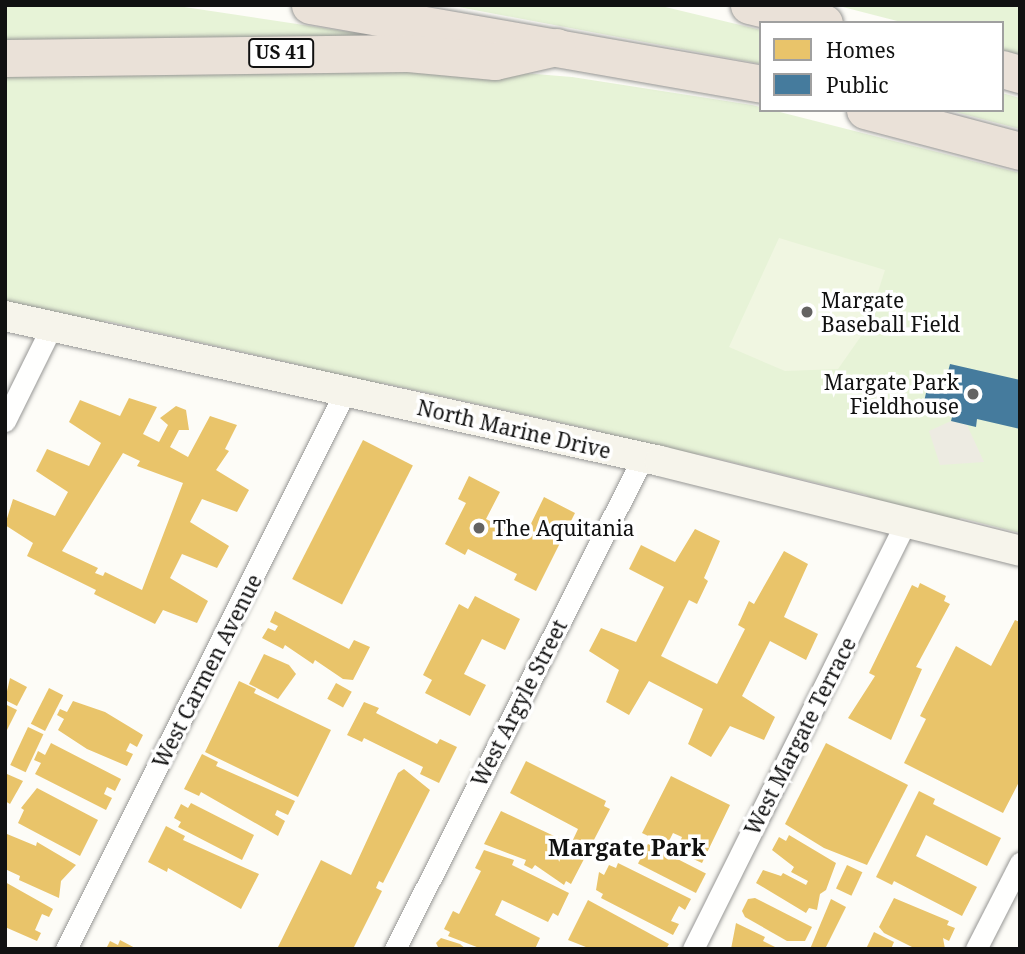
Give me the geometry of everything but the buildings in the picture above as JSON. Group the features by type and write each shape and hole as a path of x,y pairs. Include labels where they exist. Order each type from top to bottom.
{"highway":[{"path":"310,5 556,47"},
{"path":"750,5 816,21"},
{"name":"US 41","path":"5,58 408,53 495,61 556,47 759,84"},
{"path":"873,112 1020,151"}],"street":[{"name":"North Marine Drive","path":"5,316 643,457 1020,551"},
{"path":"5,421 52,326"},
{"name":"West Carmen Avenue","path":"66,949 345,392"},
{"name":"West Argyle Street","path":"395,949 643,457"},
{"name":"West Margate Terrace","path":"693,949 906,522"},
{"path":"976,949 1020,863"}],"green space":[{"path":"5,5 171,5 410,41 5,46"},
{"path":"448,5 657,5 759,30 759,64"},
{"path":"835,5 1020,5 1020,55 1004,51 1004,21 897,21"},
{"path":"5,66 485,70 572,77 752,105 759,107 759,112 780,112 1020,173 1020,533 961,518 949,523 879,505 866,495 699,454 689,458 609,439 599,431 383,383 372,387 310,373 304,366 106,321 92,325 5,306"},
{"path":"1004,94 1020,98 1020,129 956,112 1004,112"},
{"name":"Margate Baseball Field","path":"779,238 885,270 866,329 838,369 785,371 729,347"}],"shaded area":[{"path":"951,421 967,425 984,462 940,465 929,431"}],"place":[{"name":"Margate Baseball Field","path":"807,312"},
{"name":"Margate Park Fieldhouse","path":"973,394"},
{"name":"The Aquitania","path":"479,528"}],"district":[{"name":"Margate Park","path":"627,847"}]}
